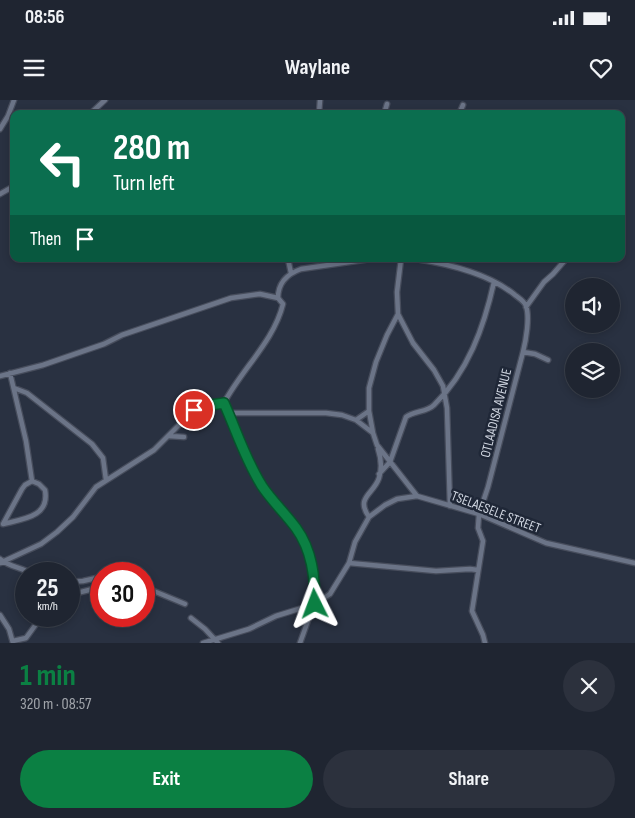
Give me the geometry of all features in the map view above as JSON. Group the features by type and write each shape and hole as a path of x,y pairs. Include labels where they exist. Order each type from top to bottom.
{"street":[{"path":"94,110 105,100"},
{"path":"385,110 387,104"},
{"path":"461,110 463,105"},
{"path":"0,129 10,111"},
{"path":"289,262 291,272"},
{"path":"278,298 284,279 291,272 349,262"},
{"path":"401,262 397,292 398,314 412,343 434,370 445,392 450,506"},
{"path":"431,262 451,266 494,282 507,289 524,303 526,308"},
{"path":"526,308 544,282 563,262"},
{"path":"379,474 390,462 406,417 433,406 458,378 476,344 494,282"},
{"path":"0,376 42,365 104,344 122,335 231,298 260,294 278,298 283,304 273,331 232,387 224,403 238,440 262,486 295,527 307,548 315,587 315,604 300,643"},
{"name":"OTLAADISA AVENUE","path":"485,643 472,611 482,541 478,528 479,514 524,352 526,308"},
{"path":"369,516 364,510 363,504 366,496 379,478 380,454 373,433 369,411 369,388 386,336 398,314"},
{"path":"524,352 535,354 548,360"},
{"path":"10,373 26,441 32,481"},
{"path":"14,388 27,393 92,444 103,458 106,480"},
{"path":"184,414 204,406 224,403"},
{"path":"356,420 369,411"},
{"path":"228,413 326,413 342,415 356,420 373,433"},
{"path":"1,562 41,544 57,532 73,517 96,487 147,455 182,422"},
{"path":"168,436 184,437"},
{"path":"377,446 417,496"},
{"path":"1,525 36,515 45,505 45,490 39,484 32,481"},
{"path":"1,525 22,490 32,481"},
{"name":"TSELAESELE STREET","path":"203,643 216,642 276,616 315,604 330,594 348,563 355,542 369,516 385,504 397,499 417,496 479,514 546,543 635,563"},
{"path":"1,562 15,566"},
{"path":"348,563 436,571 478,570"},
{"path":"80,581 90,579"},
{"path":"83,581 85,590"},
{"path":"80,592 90,589"},
{"path":"155,592 185,604"},
{"path":"0,615 9,629 13,642 26,638 34,627"},
{"path":"191,618 205,629 216,642"}],"route":[{"path":"194,410 204,406 224,403 238,440 262,486 295,527 307,548 311,560 315,587 315,604"}]}
